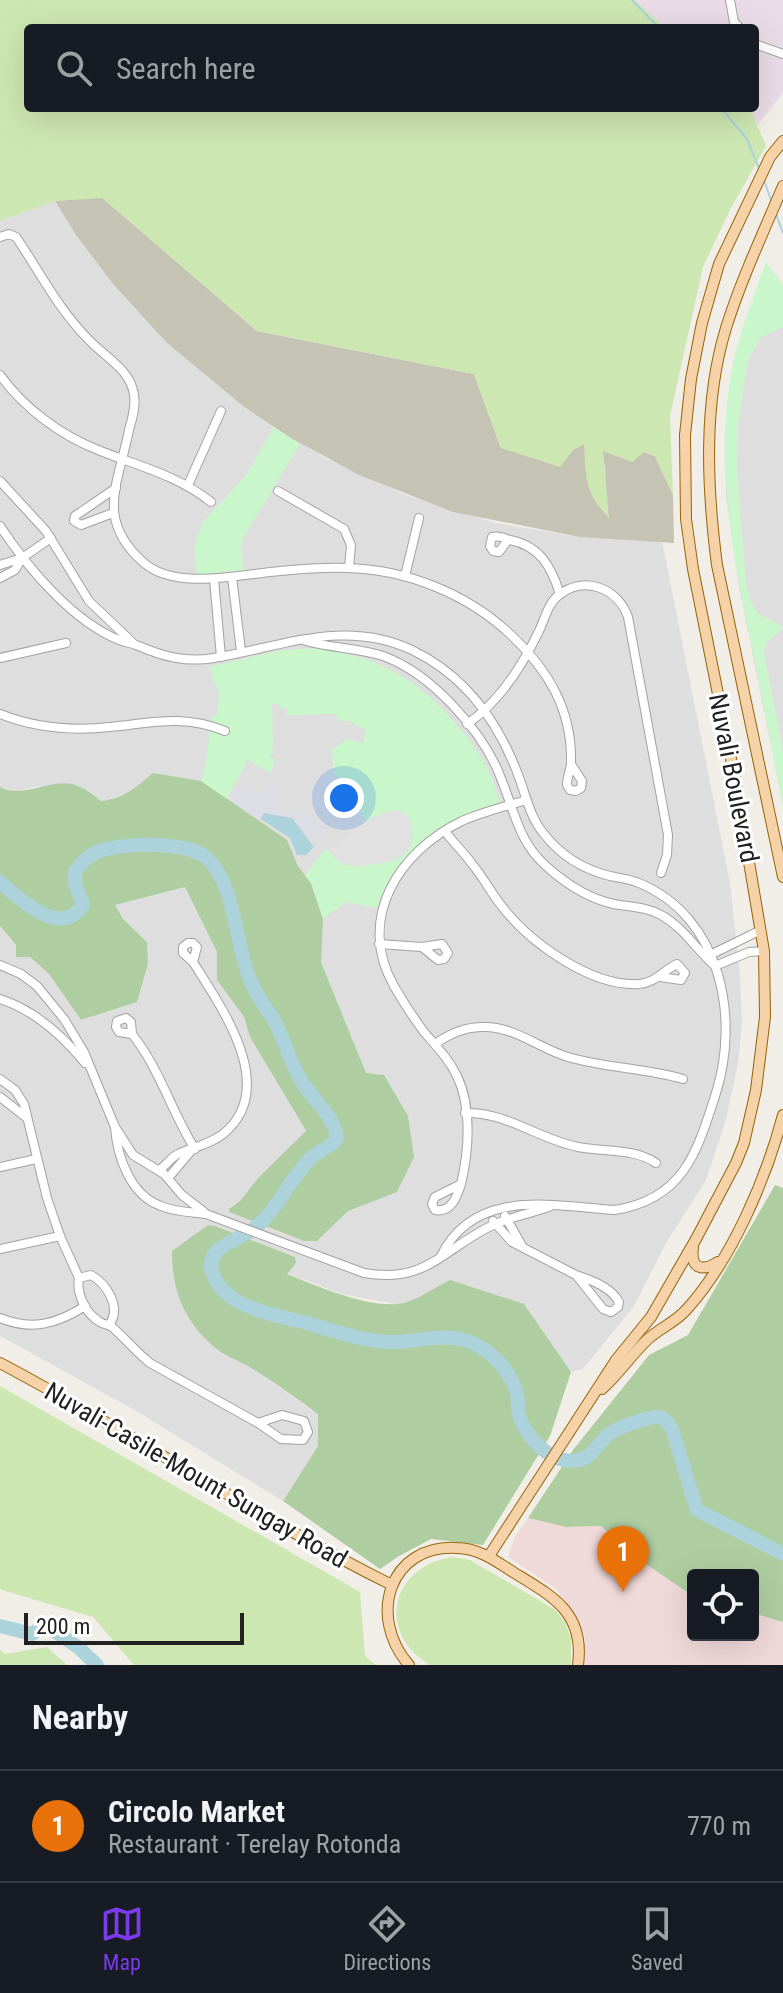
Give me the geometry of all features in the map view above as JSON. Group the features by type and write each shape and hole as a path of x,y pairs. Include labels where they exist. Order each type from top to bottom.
{"main road":[{"name":"Nuvali Boulevard","path":"489,1556 616,1360 651,1317 722,1193 744,1143 763,1048 764,951 693,569 686,519 685,435 691,379 719,264 770,157 783,141"},
{"name":"Nuvali Boulevard","path":"782,188 725,330 714,384 710,435 711,520 717,565 783,877"},
{"name":"Nuvali Boulevard","path":"597,1393 620,1373 650,1337 687,1310 720,1261 747,1215 775,1145 783,1115"},
{"path":"696,1239 692,1253 697,1268 703,1269 720,1261"},
{"name":"Nuvali-Casile-Mount Sungay Road","path":"0,1363 97,1415 315,1545 392,1585"},
{"path":"409,1665 398,1652 388,1631 387,1602 392,1585 408,1565 434,1550 459,1547 489,1556 556,1598 570,1616 578,1634 578,1665"}],"street":[{"path":"730,0 736,24"},
{"path":"759,45 783,54"},
{"path":"0,237 9,234 16,237 63,311 89,341 127,375 135,402 113,513 124,544 150,568 170,576 214,579 280,571 349,568 405,576 470,604 503,627 529,652 550,680 564,709 571,764"},
{"path":"0,375 23,402 47,422 81,443 188,485 211,502"},
{"path":"188,485 221,411"},
{"path":"0,481 37,519 89,601 134,644"},
{"path":"113,513 81,525 74,521 75,516 116,488"},
{"path":"278,491 344,529 351,545 349,568"},
{"path":"405,576 419,518"},
{"path":"0,526 46,585 80,615 117,639 173,658 199,660 221,657 319,636 351,635 410,650 451,675 493,720 541,832 559,852 592,871 636,881 661,895 695,926 715,966 726,1009 727,1033 725,1056 711,1109 688,1166 673,1185 655,1198 615,1210 532,1203 502,1208 459,1231 450,1239 441,1256"},
{"path":"0,565 22,558 51,538"},
{"path":"508,540 522,541 534,548 560,594"},
{"path":"0,578 15,570 22,558"},
{"path":"232,577 241,651"},
{"path":"214,579 221,657"},
{"path":"467,724 506,685 529,652 550,606 560,594 578,587 596,586 612,592 624,606 668,835 667,855 661,873"},
{"path":"305,641 393,660 429,683 467,724 497,769 528,847 556,874 600,900 658,914 679,927 709,956"},
{"path":"0,658 66,643"},
{"path":"0,714 60,728 111,727 179,720 225,731"},
{"path":"461,1184 467,1151 465,1100 458,1077 393,985 381,959 379,917 388,892 411,860 430,841 475,816 526,800"},
{"path":"445,831 514,921 556,955 574,967 613,980 640,984 660,977"},
{"path":"709,956 761,930"},
{"path":"379,944 422,947"},
{"path":"715,966 749,952 764,951"},
{"path":"159,1170 178,1154 212,1141 229,1129 242,1107 247,1086 243,1059 232,1028 193,962"},
{"path":"0,965 21,974 37,986 64,1019 94,1073 115,1127 133,1155 169,1177 182,1195 206,1214"},
{"path":"0,999 30,1013 68,1041 94,1073"},
{"path":"435,1044 460,1030 497,1028 545,1049 583,1061 683,1079"},
{"path":"132,1034 156,1070 175,1117 193,1150"},
{"path":"0,1079 21,1097 36,1159 60,1236 79,1278 78,1287 85,1306 98,1321 109,1325 150,1363 258,1423 274,1436 287,1441 303,1440 308,1432 304,1421 290,1415 258,1423"},
{"path":"0,1097 28,1119"},
{"path":"465,1113 500,1116 559,1142 630,1153 656,1163"},
{"path":"115,1127 118,1151 144,1197 170,1209 206,1214 355,1271 387,1276 422,1270 495,1224 553,1205"},
{"path":"169,1177 193,1150"},
{"path":"0,1167 36,1159"},
{"path":"128,1173 131,1166 143,1163"},
{"path":"170,1209 181,1204 182,1195"},
{"path":"502,1208 522,1247"},
{"path":"490,1213 506,1237 614,1294 619,1302 618,1307 611,1312 603,1309 576,1275"},
{"path":"0,1249 60,1236"},
{"path":"79,1278 91,1275 107,1289 115,1313 109,1325"},
{"path":"0,1318 16,1324 44,1325 61,1320 85,1306"}],"shaded area":[{"path":"635,0 783,0 783,92 758,125 752,112 759,112 759,24 661,24"},
{"path":"102,194 257,331 474,374 501,448 573,450 584,443 606,475 602,450 644,452 655,456 673,495 674,543 580,537 453,512 359,475 289,437 243,406 167,343 113,284 55,201"},
{"path":"55,201 113,284 167,343 243,406 325,458 406,495 496,523 580,537 662,541 730,883 742,1024 738,1063 726,1120 706,1180 666,1243 634,1306 583,1369 571,1372 524,1304 396,1304 342,1294 286,1273 295,1257 208,1226 220,1351 247,1365 318,1414 318,1446 283,1501 133,1409 0,1336 0,926 49,974 81,1020 137,1002 148,964 147,942 123,919 115,905 185,887 217,952 217,980 244,1017 250,1037 306,1132 229,1209 278,1232 304,1241 317,1241 348,1211 397,1191 384,1075 366,1073 321,962 311,883 298,866 287,840 153,773 115,800 101,801 91,793 39,786 17,792 0,787 0,221"},
{"path":"766,262 783,285 783,806 739,587 726,497 725,436 730,383 743,329"},
{"path":"272,778 277,780 273,808 289,809 314,817 317,822 322,822 328,832 323,838 306,837 292,818 264,813 261,820 229,799 238,782 240,790 245,791 245,788 263,797"},
{"path":"391,810 403,812 412,824 411,845 404,854 391,861 356,867 341,863 328,849 346,838 353,826"},
{"path":"528,1518 566,1527 601,1526 643,1562 687,1592 687,1641 759,1641 759,1615 783,1621 783,1665 583,1665 585,1638 577,1618 555,1588 508,1557 514,1538"}],"green space":[{"path":"0,0 635,0 661,24 24,24 24,112 752,112 766,146 731,208 703,267 670,416 673,495 655,456 644,452 632,462 603,451 609,518 595,500 588,484 584,444 573,450 560,467 501,448 474,374 257,331 102,198 55,201 0,221"},
{"path":"766,262 783,285 783,327 761,337 748,360 738,424 737,468 746,585 753,607 760,615 783,627 769,641 764,653 783,751 783,806 740,589 730,522 725,454 729,385 735,354"},
{"path":"274,427 300,444 243,538 244,570 197,575 194,548 203,522 246,475"},
{"path":"308,648 357,657 379,665 418,687 436,702 469,740 487,768 499,800 458,819 423,841 395,871 377,908 346,902 323,919 311,883 305,876 321,854 328,849 343,864 359,865 393,861 404,854 411,844 409,818 391,810 365,821 350,787 334,774 332,750 346,739 363,743 366,729 354,725 354,722 337,720 336,714 287,715 287,708 272,704 273,745 270,758 275,759 271,773 248,760 227,799 201,781 212,715 217,716 219,693 209,667 277,651"},
{"path":"153,773 201,781 287,840 298,866 311,883 323,919 321,962 366,1073 384,1075 408,1116 414,1157 397,1192 348,1211 317,1241 304,1241 229,1212 258,1178 306,1131 250,1037 244,1017 217,980 217,952 185,887 115,905 123,919 147,942 148,964 137,1002 81,1020 49,974 30,957 16,957 16,945 0,926 0,787 17,791 72,784 101,801 123,795"},
{"path":"775,1185 783,1188 783,1622 759,1615 759,1569 687,1569 687,1592 643,1562 601,1526 566,1527 528,1518 573,1450 649,1355 688,1335"},
{"path":"208,1225 295,1257 296,1263 287,1274 356,1299 385,1304 404,1303 450,1280 524,1304 571,1372 550,1436 483,1545 431,1539 380,1569 283,1501 318,1446 318,1414 260,1373 218,1350 189,1318 178,1294 172,1251"},
{"path":"0,1386 360,1592 365,1656 376,1665 134,1665 93,1617 2,1590"},
{"path":"453,1557 470,1560 554,1609 565,1622 571,1638 571,1665 430,1665 413,1651 402,1635 397,1619 398,1602 404,1586 416,1573 432,1563"},
{"path":"47,1647 67,1665 0,1665 0,1650 5,1654"}],"water":[{"path":"264,813 292,818 314,847 306,855 297,855 290,838 261,819"}],"waterway":[{"path":"632,0 655,24"},
{"path":"724,112 747,139 760,171"},
{"path":"764,180 771,200"},
{"path":"776,214 783,233"},
{"path":"0,882 41,913 64,918 74,915 83,905 75,883 75,872 97,852 122,846 171,846 199,853 218,872 231,904 248,975 277,1026 298,1075 327,1115 337,1138 309,1160 261,1223 216,1252 211,1266 225,1292 262,1312 368,1340 399,1342 457,1338 475,1344 503,1367 516,1391 519,1415 525,1429 536,1443 557,1458 573,1461 585,1458 618,1429 659,1417 672,1429 697,1510 783,1554"},
{"path":"0,1626 32,1634 45,1625 78,1647 97,1665"}],"place":[{"name":"Circolo Market","path":"623,1592"}]}
